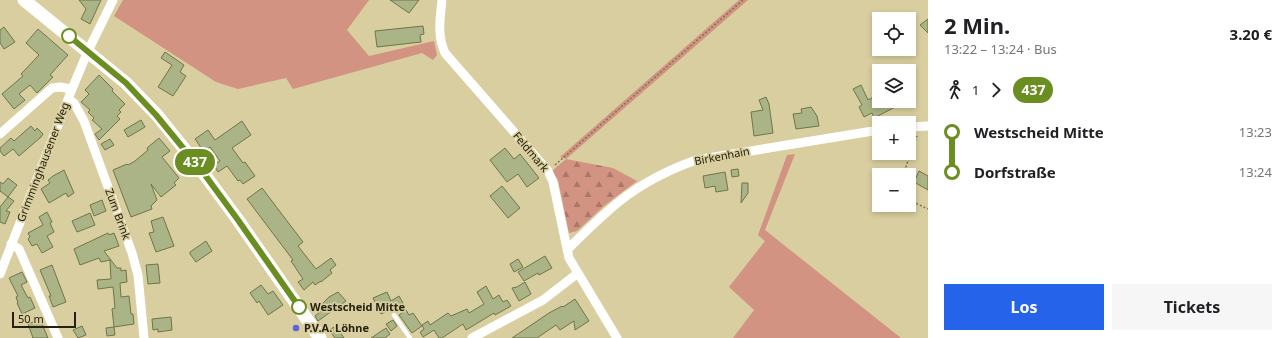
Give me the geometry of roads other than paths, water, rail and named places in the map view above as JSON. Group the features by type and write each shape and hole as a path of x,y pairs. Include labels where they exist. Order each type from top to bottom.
{"main road":[{"path":"24,0 88,51 137,94 175,137 238,220 320,338"}],"street":[{"name":"Grimminghausener Weg","path":"0,274 72,89 88,51 113,0"},
{"name":"Feldmark","path":"442,0 439,31 440,43 444,54 548,171 554,182 570,258 617,338"},
{"path":"0,134 52,88 60,87 72,89"},
{"name":"Zum Brink","path":"68,99 74,103 84,121 132,253 138,275 144,338"},
{"name":"Birkenhain","path":"568,249 620,201 638,188 676,167 696,160 872,131"},
{"path":"11,244 19,249 58,338"},
{"path":"472,338 543,300 578,273"}],"lane":[{"path":"394,315 410,338"}],"place":[{"name":"Westscheid Mitte","path":"299,307"},
{"name":"P.V.A. Löhne","path":"296,328"}]}
